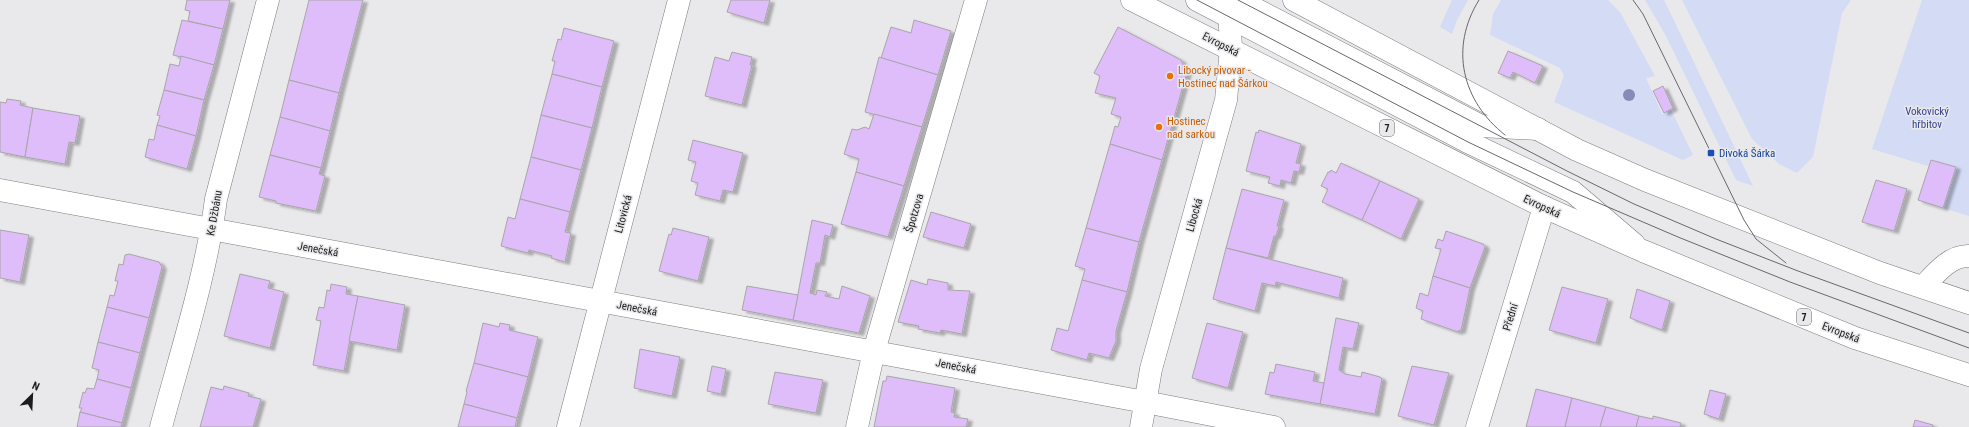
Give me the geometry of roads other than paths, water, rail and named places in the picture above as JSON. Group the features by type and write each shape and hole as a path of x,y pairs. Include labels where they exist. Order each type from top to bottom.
{"street":[{"name":"Ke Džbánu","path":"162,427 212,229 216,199 268,0"},
{"name":"Litovická","path":"568,427 679,0"},
{"name":"Špotzova","path":"857,427 874,351 976,0"},
{"name":"Evropská","path":"1132,0 1544,207 1643,251 1856,338 1969,375"},
{"path":"1197,0 1232,6 1481,126 1538,129"},
{"path":"1294,0 1577,150 1645,180 1880,273 1969,303"},
{"name":"Libocká","path":"1141,427 1151,369 1226,100 1231,49 1232,6"},
{"path":"1232,6 1468,142 1573,192 1643,251"},
{"name":"Jenečská","path":"0,190 874,351 1274,427"},
{"name":"Přední","path":"1476,427 1544,207"},
{"path":"1923,287 1940,268 1960,255 1969,256"}],"tram line":[{"path":"1197,0 1468,142 1573,192 1678,237 1790,282 1969,348"},
{"path":"1238,0 1567,171 1634,204 1716,239 1798,271 1969,333"},
{"path":"1479,0 1470,18 1464,37 1463,55 1465,73 1470,90 1479,106 1490,121 1505,135"},
{"path":"1633,0 1643,14 1744,220 1756,239 1786,263"}],"place":[{"name":"Libocký pivovar - Hostinec nad Šárkou","path":"1170,76"},
{"name":"Hostinec nad sarkou","path":"1159,127"},
{"name":"Divoká Šárka","path":"1711,153"}],"park label":[{"name":"Vokovický hřbitov","path":"1927,117"}]}
